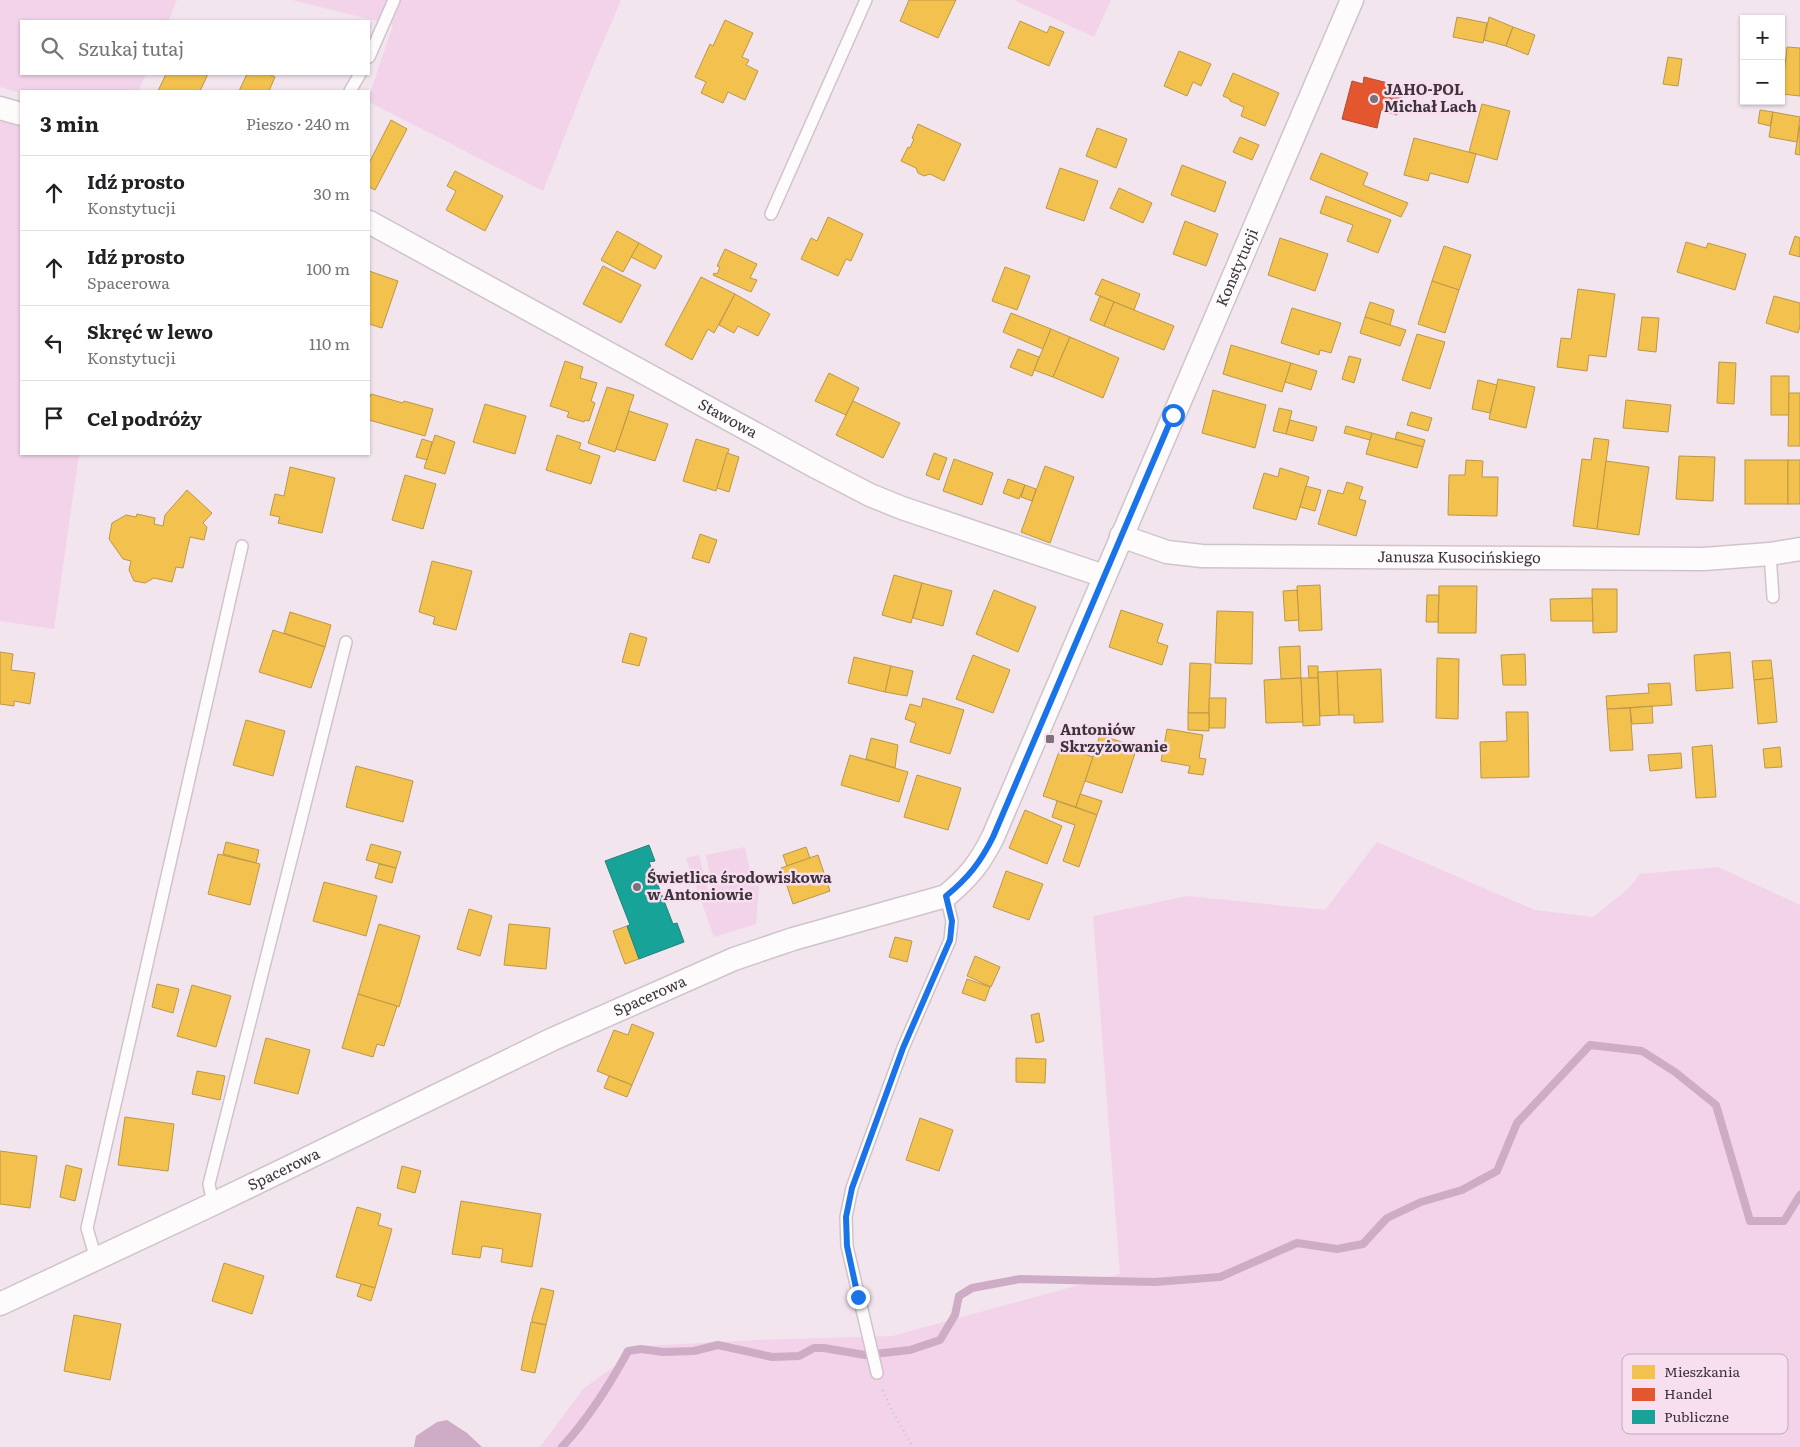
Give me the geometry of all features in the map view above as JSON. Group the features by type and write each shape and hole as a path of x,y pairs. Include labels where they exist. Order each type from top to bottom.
{"street":[{"name":"Konstytucji","path":"1121,536 1352,0"},
{"path":"0,108 20,114"},
{"name":"Stawowa","path":"370,223 808,463 870,495 902,508 1104,576"},
{"name":"Janusza Kusocińskiego","path":"1121,536 1167,552 1202,556 1704,559 1770,554 1800,549"},
{"name":"Spacerowa","path":"0,1304 213,1204 553,1039 734,959 792,939 946,896 966,880 987,849 1121,536"}],"lane":[{"path":"370,55 394,0"},
{"path":"771,214 866,0"},
{"path":"351,90 359,75"},
{"path":"96,1259 87,1228 242,546"},
{"path":"1770,554 1773,597"},
{"path":"213,1204 209,1184 346,642"},
{"path":"877,1373 847,1246 846,1217 852,1188 900,1058 950,940 952,921 946,896"}],"path":[{"path":"877,1373 890,1405 913,1447"}],"shaded area":[{"path":"0,0 177,0 168,20 20,20 20,75 146,75 138,90 20,90 20,93 0,87"},
{"path":"292,0 621,0 543,191 370,103 370,93 393,25"},
{"path":"1014,0 1111,0 1094,37"},
{"path":"0,112 20,118 20,455 79,455 54,629 0,621"},
{"path":"1377,842 1535,910 1593,917 1628,889 1640,874 1718,867 1800,905 1800,1447 540,1447 583,1389 642,1346 892,1336 1120,1274 1093,916 1187,896 1325,910"},
{"path":"745,847 753,886 759,885 756,924 714,937 686,858 699,855 709,895 714,894 706,855"},
{"path":"447,1420 467,1433 482,1447 414,1447 416,1436 437,1422"}],"building: Mieszkania":[{"path":"909,0 956,0 938,38 900,21"},
{"path":"1457,17 1487,23 1483,43 1453,37"},
{"path":"1489,17 1513,27 1506,46 1484,40"},
{"path":"725,20 753,33 742,57 749,60 746,65 758,71 745,100 728,92 723,103 701,93 706,82 695,77 710,44 713,46"},
{"path":"1020,21 1047,33 1050,26 1064,32 1049,66 1008,48"},
{"path":"1513,27 1535,35 1528,55 1506,46"},
{"path":"1787,47 1800,48 1800,96 1785,94"},
{"path":"1179,51 1211,64 1201,86 1193,82 1187,96 1164,86"},
{"path":"1668,57 1682,59 1678,86 1663,84"},
{"path":"1233,73 1279,93 1265,126 1241,116 1244,107 1223,96"},
{"path":"166,75 208,75 200,90 158,90"},
{"path":"247,75 271,75 275,77 269,90 239,90"},
{"path":"1482,104 1510,111 1497,160 1469,152"},
{"path":"1760,110 1773,112 1770,126 1758,123"},
{"path":"1773,112 1800,117 1797,142 1769,137"},
{"path":"391,120 407,129 375,190 370,188 370,161"},
{"path":"918,124 961,144 944,181 930,174 924,176 918,173 916,168 901,161 908,147 910,148"},
{"path":"1800,125 1800,155 1795,154"},
{"path":"1097,128 1127,139 1116,168 1086,156"},
{"path":"1240,137 1259,145 1252,160 1233,152"},
{"path":"1414,138 1476,154 1468,183 1430,173 1428,181 1404,175"},
{"path":"1321,153 1368,173 1363,185 1408,203 1401,217 1310,179"},
{"path":"1182,165 1226,182 1215,212 1171,195"},
{"path":"1060,168 1098,181 1084,221 1046,208"},
{"path":"455,171 503,196 485,231 446,210 456,191 447,186"},
{"path":"1119,188 1152,203 1143,223 1110,208"},
{"path":"1326,196 1391,220 1378,253 1347,241 1353,225 1320,213"},
{"path":"828,217 863,234 851,261 846,259 838,276 801,259 811,238 817,241"},
{"path":"1185,221 1218,234 1206,266 1173,254"},
{"path":"617,231 639,243 623,272 601,260"},
{"path":"1795,236 1800,238 1800,257 1789,254"},
{"path":"1280,238 1328,254 1315,291 1268,275"},
{"path":"1686,242 1706,248 1708,243 1746,254 1735,290 1677,272"},
{"path":"639,243 662,256 655,269 631,257"},
{"path":"1444,246 1471,255 1459,290 1432,281"},
{"path":"725,249 757,264 750,278 757,280 751,292 713,275 714,273 717,274 720,267 717,266"},
{"path":"603,266 641,285 621,323 583,304"},
{"path":"1005,267 1030,276 1017,310 992,301"},
{"path":"370,271 398,281 382,328 370,324"},
{"path":"701,277 735,294 714,333 708,329 692,360 665,345"},
{"path":"1102,279 1140,294 1134,310 1095,294"},
{"path":"1432,281 1459,290 1445,333 1418,324"},
{"path":"1578,289 1615,294 1606,357 1589,355 1587,371 1557,367 1561,338 1571,339"},
{"path":"735,294 770,314 758,336 738,326 734,333 719,325"},
{"path":"1100,296 1114,302 1104,326 1090,320"},
{"path":"1774,296 1800,303 1800,326 1798,333 1766,323"},
{"path":"1114,302 1174,326 1164,350 1104,326"},
{"path":"1370,302 1394,310 1390,325 1365,317"},
{"path":"1292,308 1341,323 1331,353 1320,350 1319,355 1281,343"},
{"path":"1011,313 1051,329 1043,349 1003,332"},
{"path":"1365,317 1406,330 1400,346 1360,333"},
{"path":"1642,317 1659,318 1656,352 1638,350"},
{"path":"1051,329 1070,337 1053,377 1034,370"},
{"path":"1417,334 1445,342 1430,389 1402,380"},
{"path":"1070,337 1119,358 1103,398 1053,377"},
{"path":"1231,345 1291,363 1282,392 1223,374"},
{"path":"1018,349 1039,357 1032,376 1010,367"},
{"path":"1349,356 1361,359 1354,383 1342,379"},
{"path":"565,361 583,367 580,378 597,383 591,401 595,403 589,421 585,420 584,422 567,417 569,412 550,406"},
{"path":"1719,362 1736,363 1734,404 1717,403"},
{"path":"1291,363 1317,371 1311,390 1285,382"},
{"path":"829,373 859,388 846,415 815,401"},
{"path":"1771,376 1789,376 1789,415 1771,415"},
{"path":"1498,379 1535,387 1526,428 1489,419"},
{"path":"1478,380 1497,385 1490,413 1472,409"},
{"path":"607,387 634,395 615,452 588,443"},
{"path":"1213,390 1266,405 1255,448 1202,433"},
{"path":"1789,393 1800,393 1800,446 1788,446"},
{"path":"371,394 433,409 425,436 370,420"},
{"path":"1626,400 1671,405 1668,432 1623,428"},
{"path":"853,401 900,423 883,458 836,435"},
{"path":"485,404 526,416 515,454 473,442"},
{"path":"1279,408 1292,411 1286,434 1273,431"},
{"path":"629,411 668,424 655,461 616,449"},
{"path":"1411,412 1432,418 1428,431 1407,425"},
{"path":"1290,420 1317,427 1313,441 1286,434"},
{"path":"1346,426 1372,433 1370,440 1344,433"},
{"path":"1397,432 1425,440 1423,447 1395,439"},
{"path":"1372,433 1423,447 1417,468 1366,454"},
{"path":"435,435 455,442 445,474 424,468"},
{"path":"557,435 581,443 579,449 600,456 591,484 546,470"},
{"path":"1594,438 1609,440 1597,529 1573,526 1582,459 1591,460"},
{"path":"422,439 432,442 427,460 416,457"},
{"path":"696,439 729,449 716,491 683,481"},
{"path":"727,453 739,457 729,492 717,488"},
{"path":"934,453 947,458 939,480 926,475"},
{"path":"1679,456 1715,457 1713,501 1676,499"},
{"path":"954,459 993,473 982,505 943,491"},
{"path":"1466,460 1483,461 1482,477 1498,477 1497,516 1448,515 1449,475 1465,475"},
{"path":"1745,460 1788,460 1788,504 1745,504"},
{"path":"1788,460 1800,460 1800,504 1788,504"},
{"path":"1606,461 1649,467 1639,535 1597,529"},
{"path":"1045,466 1074,477 1050,543 1021,532"},
{"path":"290,467 335,478 322,533 278,523 280,517 270,515 275,494 284,496"},
{"path":"1280,468 1309,477 1296,520 1253,508 1264,473 1278,477"},
{"path":"405,475 436,484 423,529 392,520"},
{"path":"1008,479 1025,485 1019,499 1003,493"},
{"path":"1347,482 1363,487 1359,499 1366,501 1356,536 1318,524 1328,490 1343,494"},
{"path":"1025,485 1036,489 1032,501 1021,497"},
{"path":"1306,486 1321,490 1315,511 1300,507"},
{"path":"187,490 212,513 203,523 207,527 204,540 190,537 183,568 176,567 172,582 154,578 145,583 134,581 129,570 131,561 123,559 109,539 112,523 126,515 136,517 137,514 155,518 154,524 163,526 165,515"},
{"path":"700,534 717,540 709,563 692,558"},
{"path":"432,561 472,571 456,630 433,624 435,617 419,612"},
{"path":"894,575 922,583 911,623 882,615"},
{"path":"922,583 952,591 943,626 913,618"},
{"path":"1320,585 1322,630 1299,631 1297,586"},
{"path":"1439,586 1477,586 1476,633 1438,633"},
{"path":"1592,589 1617,589 1617,632 1593,633"},
{"path":"994,590 1036,607 1018,652 976,634"},
{"path":"1297,590 1299,620 1285,621 1283,591"},
{"path":"1427,595 1439,595 1438,622 1426,622"},
{"path":"1592,598 1593,621 1551,621 1550,599"},
{"path":"1121,610 1163,624 1157,642 1168,646 1162,665 1109,647"},
{"path":"1217,611 1253,612 1252,664 1215,663"},
{"path":"290,612 331,625 325,647 284,633"},
{"path":"273,630 325,647 311,688 259,672"},
{"path":"630,633 647,638 639,666 622,662"},
{"path":"1300,646 1301,678 1281,679 1279,647"},
{"path":"0,652 13,654 11,670 35,673 30,704 14,701 14,706 0,704"},
{"path":"1730,652 1733,688 1696,691 1694,655"},
{"path":"1525,654 1526,685 1503,685 1501,655"},
{"path":"973,655 1010,670 993,713 956,699"},
{"path":"854,657 891,666 885,692 848,683"},
{"path":"1437,658 1459,659 1458,719 1436,718"},
{"path":"1771,660 1773,678 1754,680 1752,661"},
{"path":"1190,663 1211,664 1209,713 1188,713"},
{"path":"891,666 913,671 907,696 885,692"},
{"path":"1308,666 1318,666 1318,678 1309,678"},
{"path":"1381,669 1383,722 1354,723 1354,715 1339,715 1337,671"},
{"path":"1337,671 1339,715 1320,716 1318,672"},
{"path":"1301,678 1303,722 1266,723 1264,680"},
{"path":"1301,678 1318,678 1320,725 1303,726"},
{"path":"1773,678 1777,722 1758,724 1754,680"},
{"path":"1670,683 1672,705 1607,709 1606,696 1649,693 1648,684"},
{"path":"923,698 964,710 950,754 910,742 916,723 905,719 910,704 921,707"},
{"path":"1209,698 1226,698 1225,728 1209,728"},
{"path":"1652,706 1653,723 1632,724 1630,708"},
{"path":"1630,708 1633,750 1610,751 1607,709"},
{"path":"1506,712 1528,712 1529,777 1481,778 1480,742 1507,741"},
{"path":"1188,713 1209,713 1209,731 1188,730"},
{"path":"246,720 285,731 273,776 233,765"},
{"path":"1167,729 1203,735 1199,758 1206,759 1203,775 1188,773 1190,766 1161,761"},
{"path":"1100,735 1137,747 1122,793 1085,781"},
{"path":"871,738 898,745 895,768 866,759"},
{"path":"1712,745 1716,797 1696,798 1692,747"},
{"path":"1061,746 1093,757 1076,807 1043,796"},
{"path":"1780,747 1782,767 1765,768 1763,749"},
{"path":"1681,753 1682,768 1650,771 1648,755"},
{"path":"850,755 908,772 899,802 841,785"},
{"path":"356,766 413,781 403,822 346,807"},
{"path":"917,775 961,788 948,830 904,817"},
{"path":"1080,794 1102,801 1097,815 1076,807"},
{"path":"1057,801 1097,815 1079,867 1063,861 1075,825 1052,817"},
{"path":"1025,810 1062,826 1047,864 1009,848"},
{"path":"226,842 259,850 256,863 223,854"},
{"path":"371,844 401,852 396,868 366,860"},
{"path":"806,847 810,858 787,866 783,855"},
{"path":"218,854 260,864 250,905 208,894"},
{"path":"818,855 830,891 793,904 781,868"},
{"path":"379,864 396,868 392,883 375,878"},
{"path":"1006,871 1043,884 1029,920 993,907"},
{"path":"324,882 377,896 366,936 313,921"},
{"path":"469,909 492,916 480,956 457,949"},
{"path":"379,924 420,936 399,1007 358,994"},
{"path":"509,924 550,928 546,969 504,965"},
{"path":"627,926 639,959 625,964 613,931"},
{"path":"895,937 912,941 907,962 889,957"},
{"path":"975,956 1000,967 991,987 967,976"},
{"path":"967,979 990,987 985,1001 962,993"},
{"path":"157,984 179,989 173,1013 152,1007"},
{"path":"192,985 231,996 216,1047 177,1036"},
{"path":"358,994 397,1006 384,1046 377,1044 373,1057 342,1048"},
{"path":"1039,1013 1044,1041 1036,1043 1031,1015"},
{"path":"632,1024 654,1033 632,1085 597,1071 614,1030 628,1035"},
{"path":"266,1038 310,1050 298,1094 254,1083"},
{"path":"1016,1058 1046,1059 1045,1083 1016,1082"},
{"path":"197,1071 225,1076 220,1100 192,1094"},
{"path":"609,1076 632,1085 627,1097 604,1088"},
{"path":"125,1117 174,1124 168,1171 118,1165"},
{"path":"920,1118 953,1130 939,1171 906,1160"},
{"path":"0,1151 37,1156 30,1208 0,1204"},
{"path":"66,1165 82,1169 75,1201 60,1197"},
{"path":"402,1166 421,1171 415,1193 397,1188"},
{"path":"461,1201 541,1214 532,1267 501,1262 503,1249 482,1246 480,1258 452,1254"},
{"path":"357,1207 381,1214 378,1225 392,1229 375,1288 336,1277"},
{"path":"224,1263 264,1276 252,1314 212,1301"},
{"path":"361,1284 375,1288 371,1301 357,1296"},
{"path":"541,1288 554,1291 546,1325 532,1322"},
{"path":"74,1315 121,1324 110,1380 64,1371"},
{"path":"531,1322 546,1325 535,1373 521,1370"}],"building: Handel":[{"name":"JAHO-POL Michał Lach","path":"1364,77 1404,87 1397,115 1381,110 1377,128 1342,119 1352,81 1363,84"}],"building: Publiczne":[{"name":"Świetlica środowiskowa w Antoniowie","path":"649,845 655,861 649,862 673,924 677,923 684,942 639,959 627,926 630,925 605,861"}],"waterway":[{"path":"562,1447 598,1401 628,1351 641,1349 663,1352 694,1351 718,1345 772,1357 799,1356 814,1348 865,1355 910,1350 940,1340 955,1315 959,1296 972,1288 1020,1279 1155,1282 1220,1277 1297,1243 1337,1249 1363,1244 1387,1218 1421,1202 1462,1190 1497,1171 1517,1123 1590,1045 1642,1051 1675,1072 1716,1105 1750,1221 1784,1221 1800,1195"}],"place":[{"name":"JAHO-POL Michał Lach","path":"1374,99"},
{"name":"Antoniów Skrzyżowanie","path":"1050,739"},
{"name":"Świetlica środowiskowa w Antoniowie","path":"637,887"}],"route":[{"path":"858,1297 847,1246 846,1217 852,1188 903,1048 950,940 952,921 946,896 966,880 976,868 993,837 1173,415"}]}
